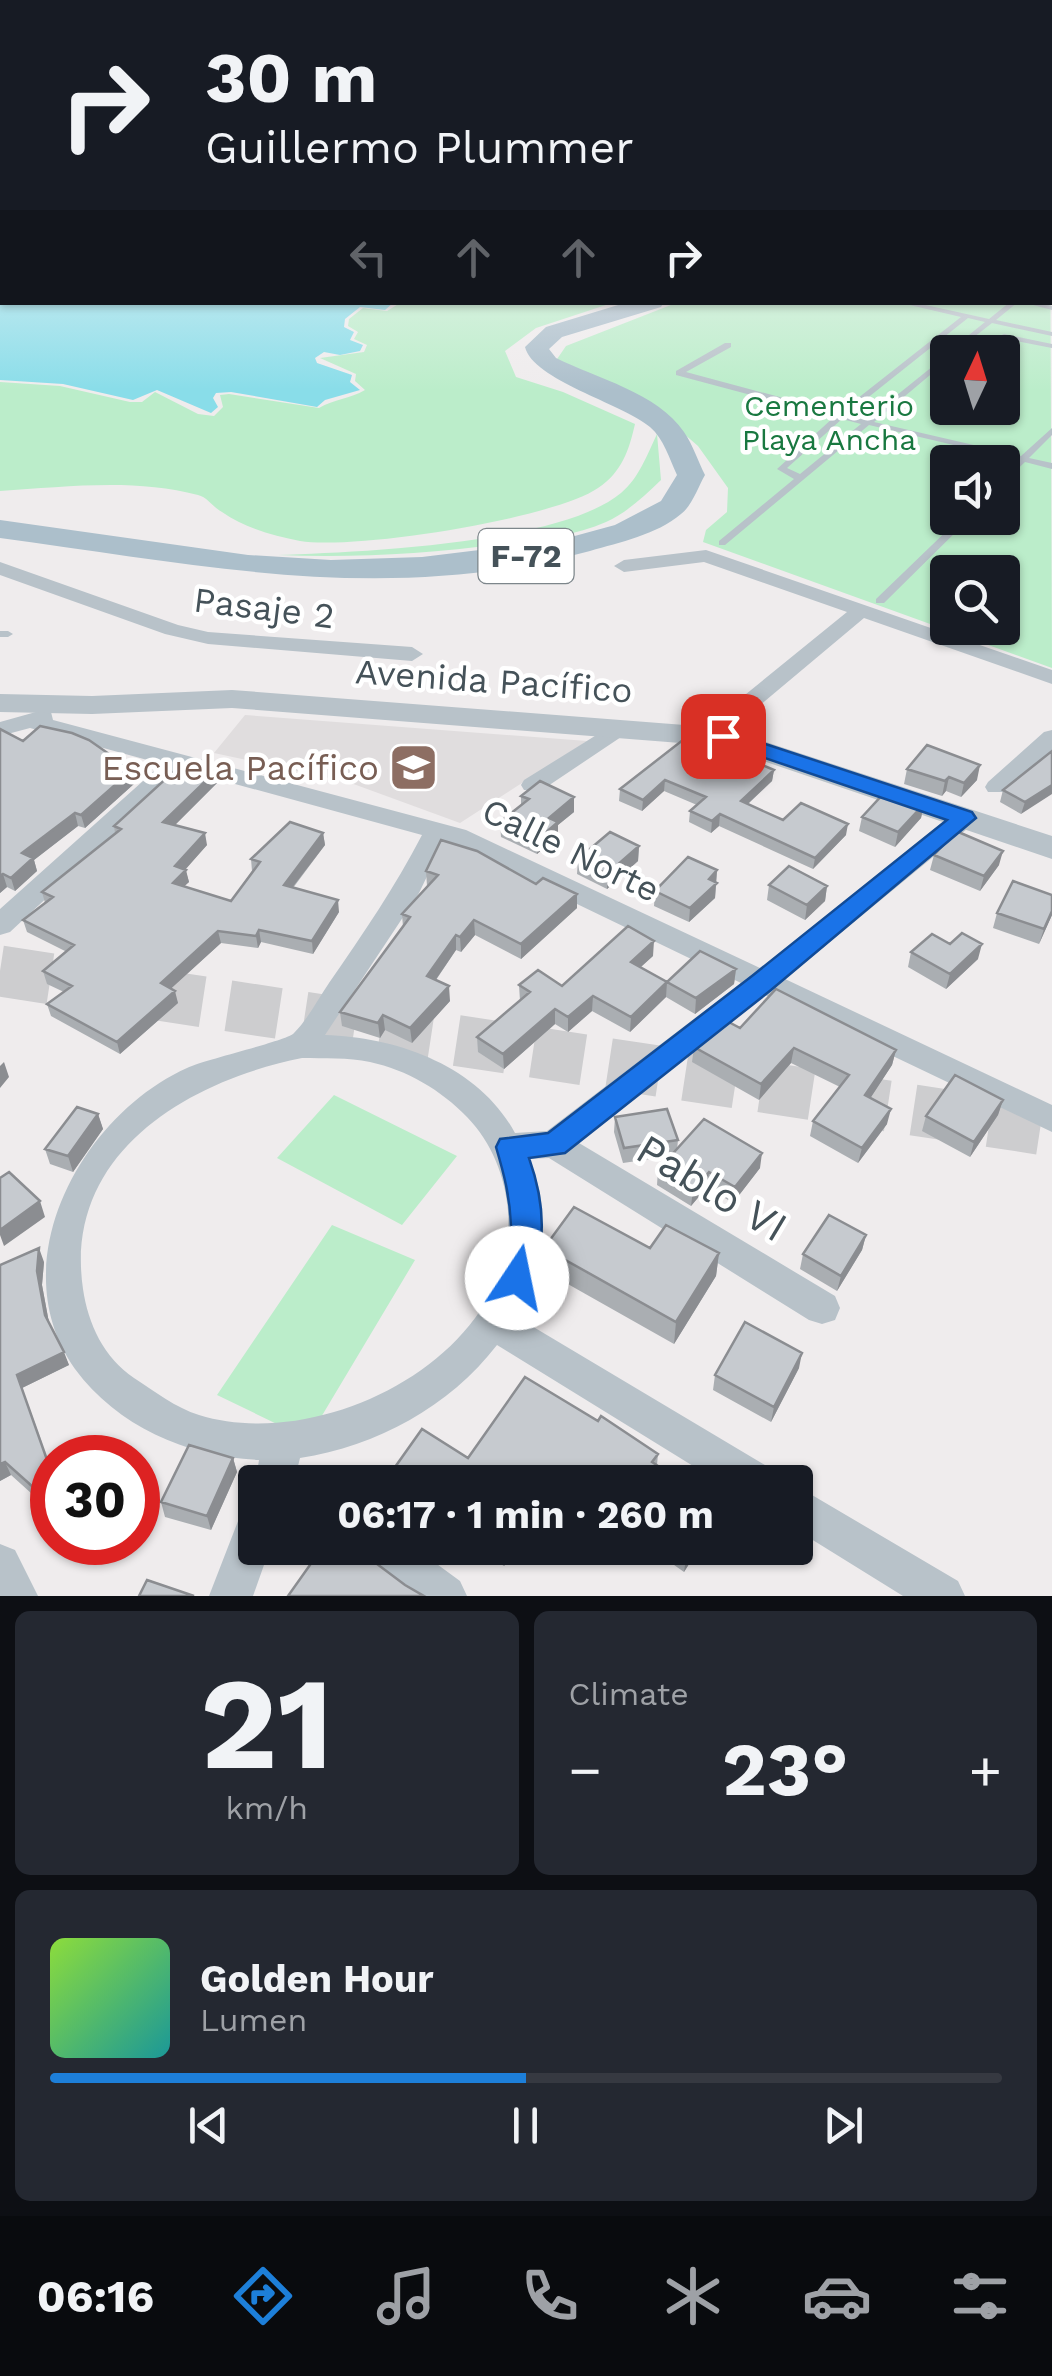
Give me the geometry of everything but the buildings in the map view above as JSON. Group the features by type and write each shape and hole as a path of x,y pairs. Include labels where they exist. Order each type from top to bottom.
{"main road":[{"name":"F-72","path":"0,528 245,565 331,570 476,562 609,539 634,529 680,498 687,487 688,461 678,442 661,424 632,404 547,363 538,355 537,347 554,332 643,305"}],"street":[{"path":"624,566 706,556 872,605 1052,676"},
{"name":"Pasaje 2","path":"0,568 172,630 208,638 412,654"},
{"path":"727,721 872,605"},
{"name":"Avenida Pacífico","path":"0,703 92,705 232,699 745,741 1052,848"},
{"path":"0,729 92,705"},
{"name":"Calle Norte","path":"31,720 437,830 1052,1119"},
{"path":"533,785 619,728"},
{"path":"997,786 1052,738"},
{"path":"0,925 179,762"},
{"path":"510,1147 554,1144 762,983 964,818"},
{"path":"302,1046 405,893 437,830"},
{"path":"274,1465 130,1402 82,1350 60,1287 66,1222 94,1162 142,1111 190,1078 244,1057 302,1046 366,1050 426,1068 475,1100 510,1147 524,1188 527,1231 517,1278 494,1323 456,1367 407,1404 348,1429 290,1465"},
{"name":"Pablo VI","path":"554,1144 822,1308"},
{"path":"494,1323 728,1465"},
{"path":"813,1517 943,1596"},
{"path":"231,1596 242,1565"},
{"path":"403,1565 445,1596"},
{"path":"0,1566 16,1596"}],"lane":[{"path":"915,305 1052,334"},
{"path":"974,335 1010,305"},
{"path":"800,478 781,469 840,416 968,316"},
{"path":"1020,339 1052,346"},
{"path":"728,345 678,374 1052,466"},
{"path":"722,543 930,370"},
{"path":"1020,463 1052,430"},
{"path":"872,605 947,535"}],"shaded area":[{"name":"Escuela Pacífico","path":"245,715 587,741 460,823 348,782 214,753"}],"green space":[{"path":"397,305 606,305 536,328 505,351 516,377 563,392 635,424 619,468 598,488 540,511 453,530 327,543 260,531 231,518 201,496 174,490 99,485 0,491 0,382 60,386 130,402 142,402 155,392 198,414 214,416 223,407 220,395 229,394 319,408 365,390 355,381 356,374 320,358 364,352 367,345 354,339 358,332 348,326 349,319 363,308 387,311"},
{"name":"Cementerio Playa Ancha","path":"671,305 1050,305 1052,668 988,645 1020,645 1020,555 930,555 930,624 703,542 706,530 727,512 728,488 698,446 653,407 555,362 566,346"},
{"path":"657,434 661,480 629,509 594,527 541,539 445,550 278,555 406,548 553,524 592,510 621,493 638,473"},
{"path":"334,1095 457,1156 402,1225 277,1158"},
{"path":"332,1225 415,1260 308,1439 217,1395"}],"water":[{"path":"0,305 391,305 385,310 360,307 345,319 344,327 354,332 350,340 363,345 360,351 340,355 324,352 315,358 317,363 352,375 350,382 360,390 325,400 317,407 231,392 216,393 213,398 218,407 211,413 157,390 133,400 63,384 0,380"}],"tunnel":[{"path":"0,971 1052,1131"}],"place":[{"name":"Escuela Pacífico","path":"414,768"}],"route":[{"path":"517,1278 527,1231 524,1188 510,1147 554,1144 762,983 964,818 723,736"}]}
